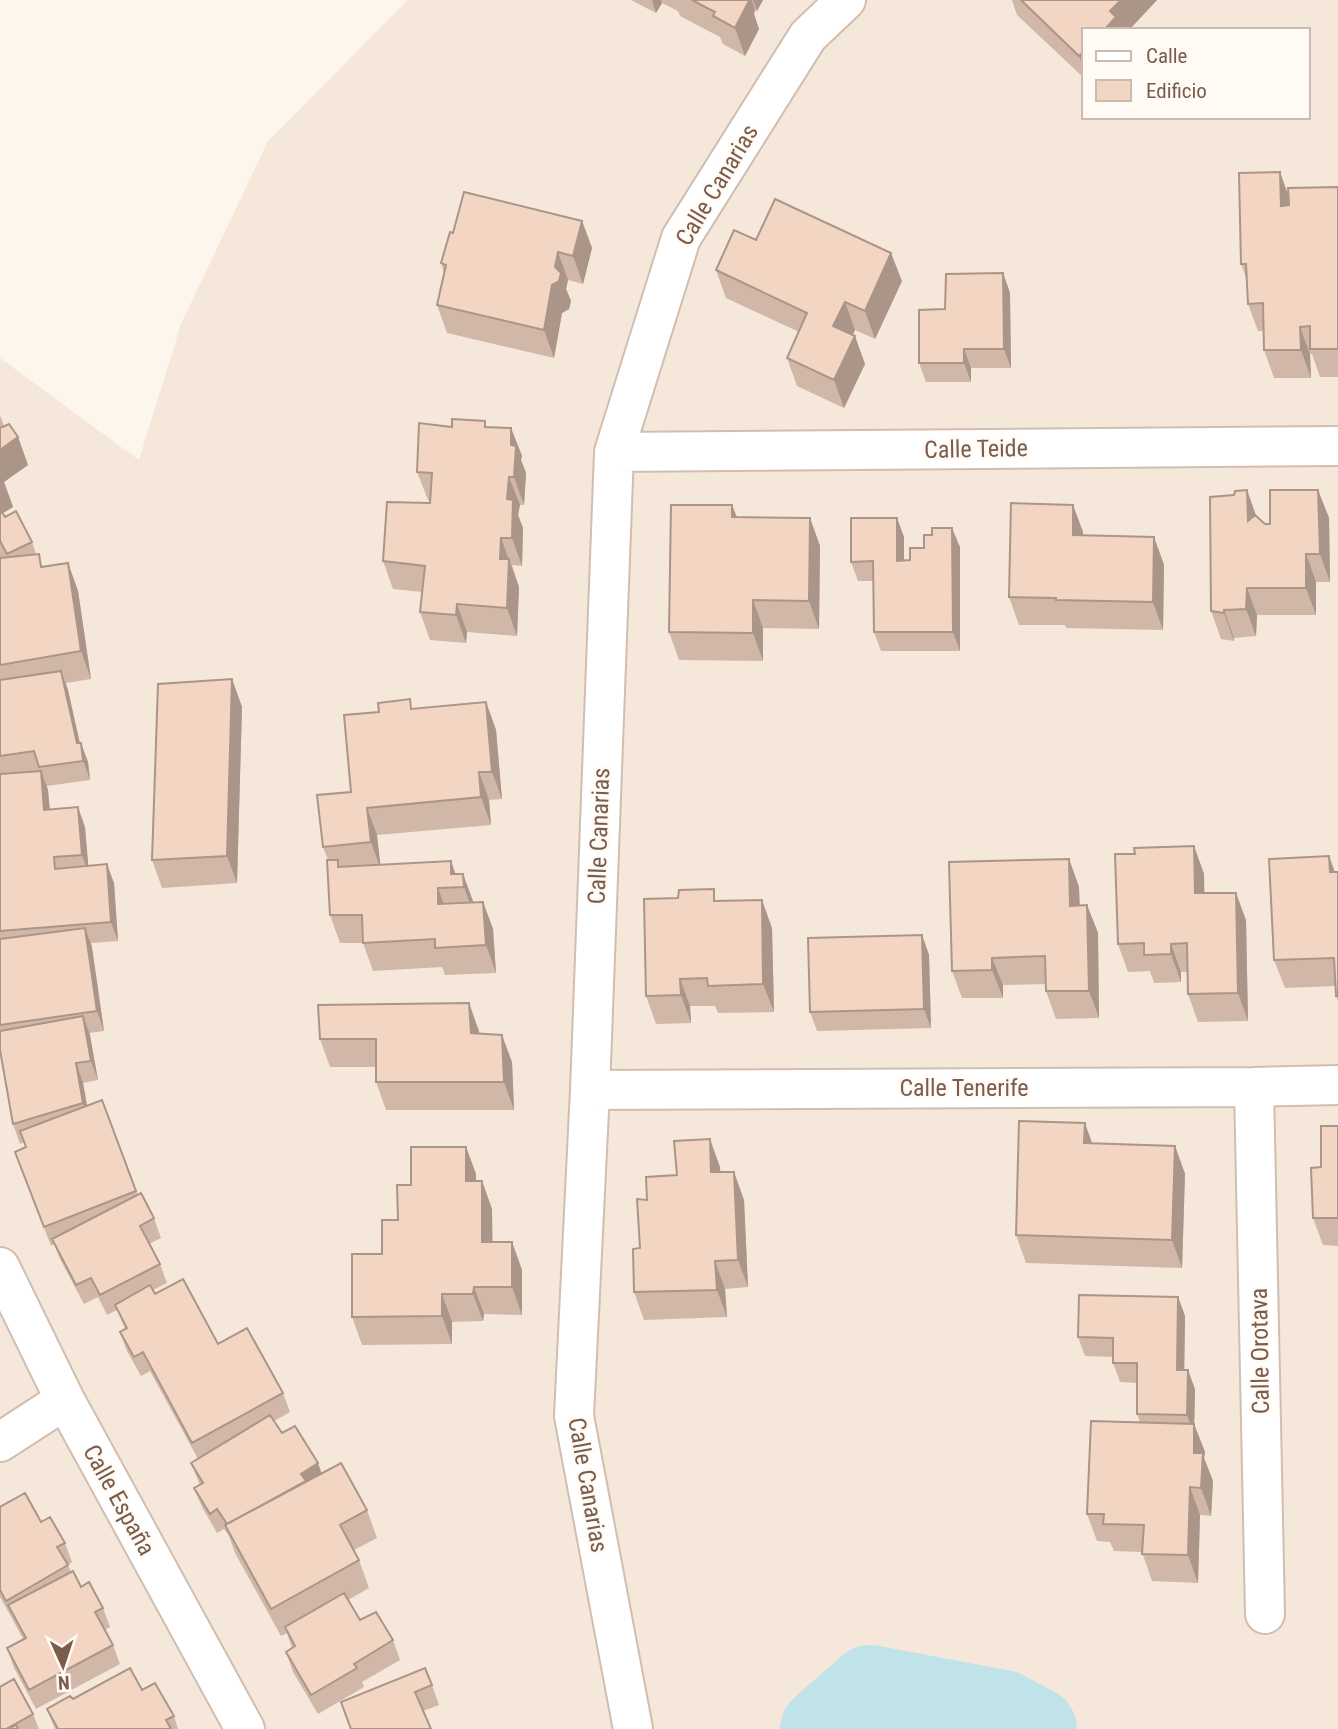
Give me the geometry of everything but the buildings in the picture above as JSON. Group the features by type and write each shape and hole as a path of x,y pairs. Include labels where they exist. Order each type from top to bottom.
{"street":[{"name":"Calle Canarias","path":"633,1729 574,1416 590,1090 614,452 681,238 808,36 846,0"},
{"name":"Calle Teide","path":"614,452 1338,446"},
{"name":"Calle Tenerife","path":"590,1090 1338,1085"},
{"name":"Calle Orotava","path":"1254,1087 1265,1614"},
{"name":"Calle España","path":"0,1266 65,1400 245,1729"},
{"path":"0,1442 65,1400"}],"shaded area":[{"path":"408,0 1338,0 1338,1729 0,1729 0,358 139,460 181,324 268,141"}],"waterway":[{"path":"822,1729 870,1687 1003,1712 1035,1729"}]}
